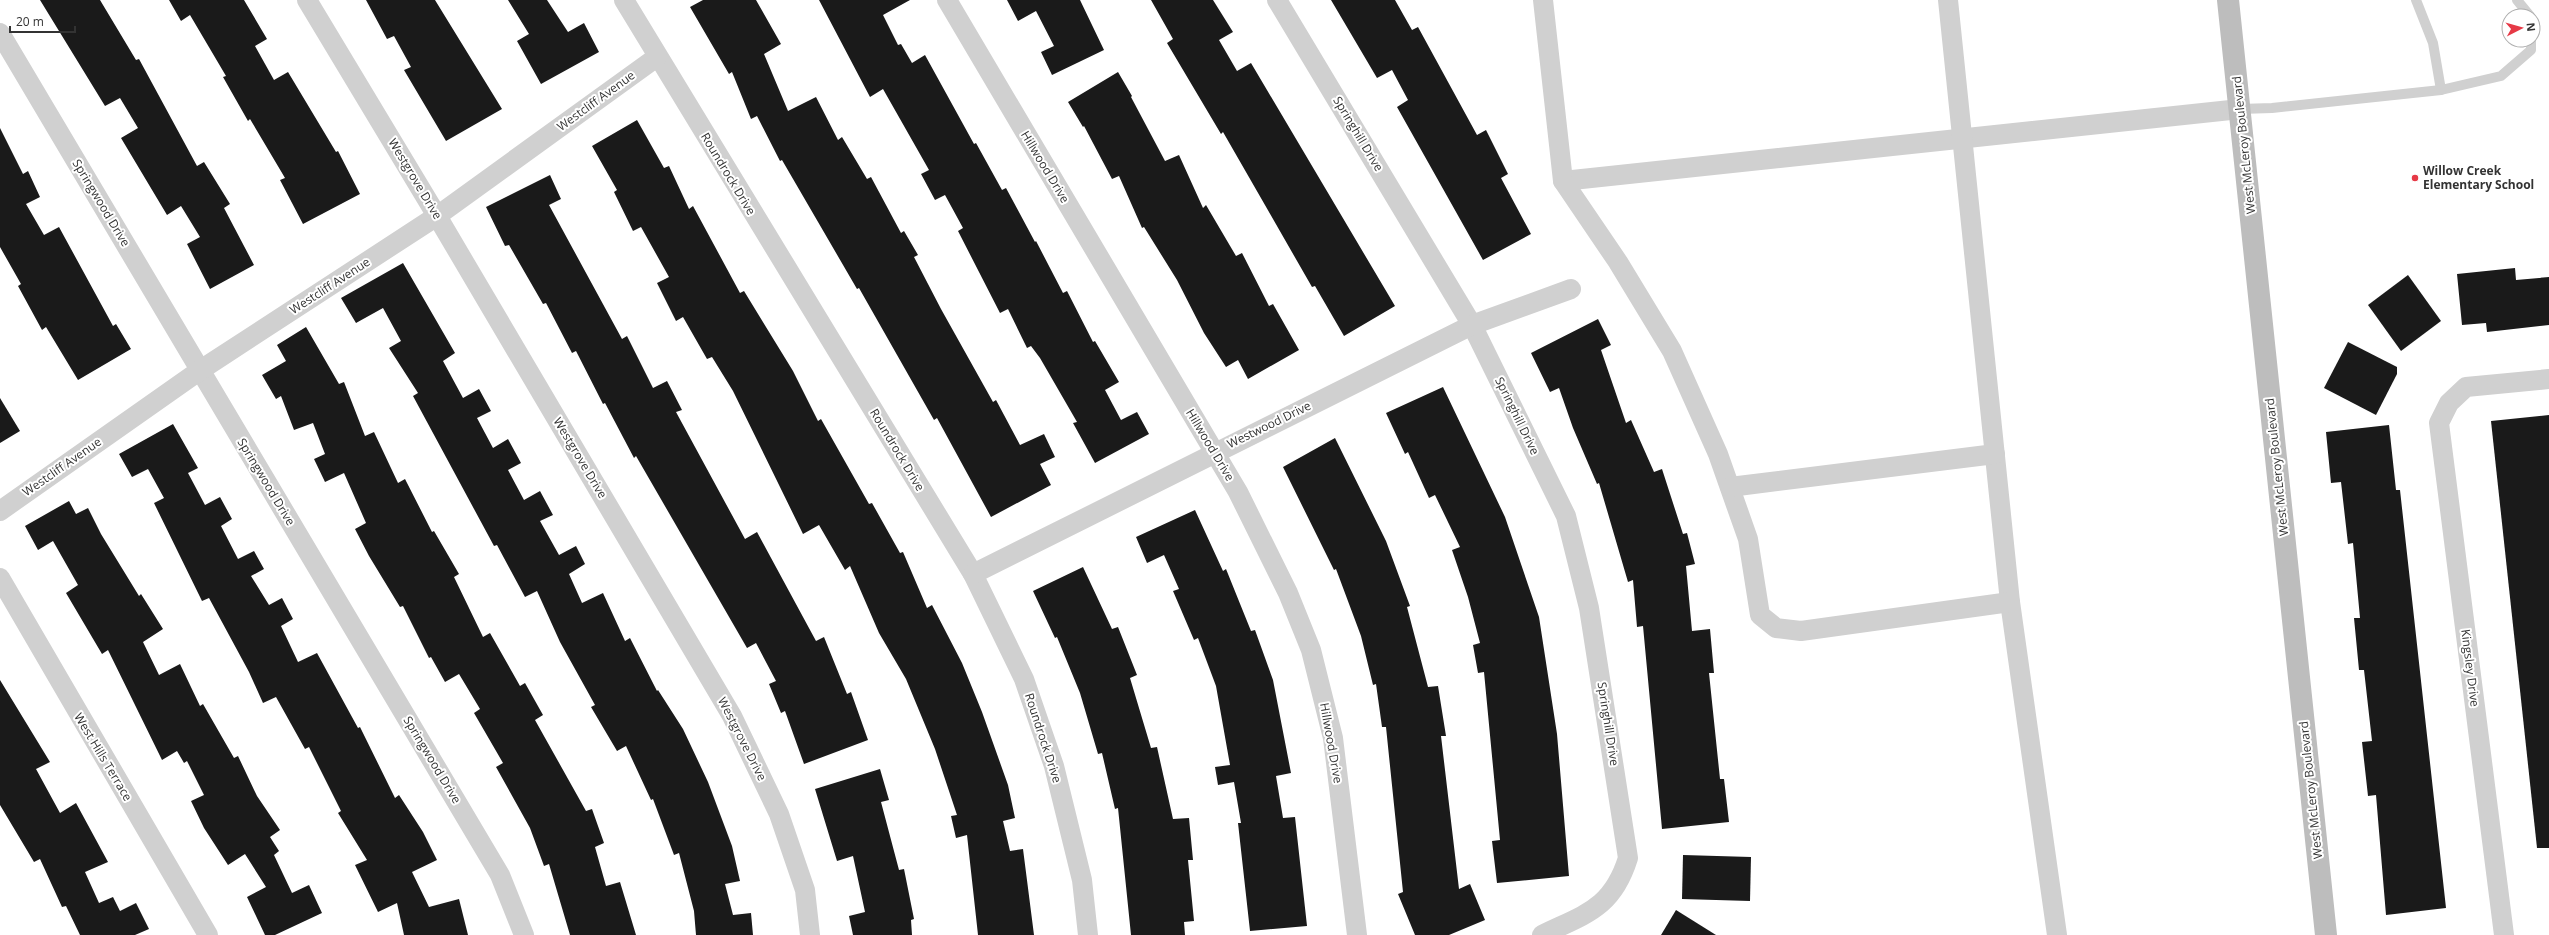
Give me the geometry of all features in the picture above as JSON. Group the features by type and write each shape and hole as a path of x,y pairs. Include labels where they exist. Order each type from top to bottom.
{"main road":[{"name":"West McLeroy Boulevard","path":"2228,0 2326,935"}],"street":[{"name":"Westgrove Drive","path":"307,0 437,216 732,716 779,814 805,890 810,935"},
{"name":"Roundrock Drive","path":"624,0 657,57 973,574 1024,679 1054,766 1082,880 1088,935"},
{"name":"Hillwood Drive","path":"947,0 1238,492 1273,560 1314,662 1333,738 1357,935"},
{"name":"Springhill Drive","path":"1277,0 1472,325 1566,516 1589,608 1611,741 1628,858 1621,879 1614,892 1599,907 1542,935"},
{"path":"1543,0 1563,181 1618,262 1672,351 1718,454 1748,539 1760,614 1776,628 1800,631 2010,602"},
{"path":"1948,0 2010,602 2057,935"},
{"name":"Springwood Drive","path":"0,33 199,371 500,875 524,935"},
{"name":"Westcliff Avenue","path":"0,511 199,371 437,216 657,57"},
{"path":"1563,181 1962,140 2240,109"},
{"name":"Westwood Drive","path":"973,574 1214,452 1472,325 1570,289"},
{"name":"Kingsley Drive","path":"2504,935 2439,423 2449,402 2466,387 2549,379"},
{"path":"1730,487 1995,454"},
{"name":"West Hills Terrace","path":"0,578 208,935"}],"lane":[{"path":"2416,0 2433,43 2441,90"},
{"path":"2517,0 2524,8"},
{"path":"2240,109 2272,108 2441,90 2501,76 2531,50 2531,48"}],"building":[{"path":"40,0 100,0 136,60 139,59 197,166 204,162 230,204 224,208 254,265 210,289 187,244 200,237 181,206 167,215 121,138 138,128 120,98 105,106"},
{"path":"169,0 244,0 267,39 255,46 274,80 288,72 336,152 338,151 360,194 303,224 280,180 285,178 250,119 248,121 223,77 226,76 190,15 181,21"},
{"path":"366,0 435,0 502,109 446,141 404,70 411,67 394,36 387,39"},
{"path":"508,0 547,0 568,32 584,23 599,52 541,84 517,41 529,34"},
{"path":"703,0 756,0 781,44 764,54 788,111 816,97 838,140 842,137 867,179 871,177 901,233 904,231 918,255 914,257 941,309 993,402 996,400 1020,445 1044,434 1055,457 1040,464 1051,485 991,517 937,418 934,420 859,288 857,289 782,160 780,161 757,116 751,119 732,72 729,74 690,7"},
{"path":"819,0 910,0 883,15 898,45 901,44 912,63 925,55 974,144 976,143 1002,190 1006,188 1063,293 1067,291 1093,342 1095,341 1119,382 1105,390 1121,420 1137,412 1149,434 1095,463 1073,423 1077,422 1040,358 1031,346 1027,348 1008,309 1000,313 958,231 963,228 945,195 935,200 921,174 929,170 883,89 870,97"},
{"path":"1007,0 1080,0 1104,50 1052,75 1041,52 1054,46 1036,11 1018,21"},
{"path":"1151,0 1213,0 1233,32 1219,40 1237,71 1251,63 1395,306 1344,336 1315,286 1312,287 1223,132 1221,134 1167,43 1173,39"},
{"path":"1331,0 1395,0 1412,30 1418,27 1477,135 1486,130 1508,174 1501,178 1531,234 1483,260 1397,107 1408,100 1392,70 1377,78"},
{"path":"1118,72 1165,161 1179,155 1203,208 1206,205 1236,256 1242,253 1269,306 1273,304 1299,350 1248,379 1238,360 1226,367 1204,333 1177,280 1144,227 1142,228 1119,176 1112,179 1084,126 1083,127 1068,102"},
{"path":"637,120 664,168 669,166 689,209 693,206 740,293 744,291 793,371 818,421 821,419 869,504 872,503 900,553 903,552 927,608 932,605 962,663 982,712 1008,785 1015,818 1003,821 1010,851 1023,849 1034,935 978,935 967,835 956,838 951,816 957,815 935,749 906,679 879,633 850,566 845,570 819,525 803,534 733,391 712,357 707,359 683,317 676,321 657,283 669,277 641,227 633,231 614,192 617,190 592,146"},
{"path":"0,128 23,174 28,171 40,197 26,204 44,235 59,227 113,326 116,324 131,349 78,380 46,327 42,330 18,286 21,284 0,247"},
{"path":"550,175 561,199 549,205 622,339 627,336 653,388 667,381 682,410 676,412 745,539 757,532 816,641 824,637 847,694 851,692 868,740 804,764 785,711 781,713 769,684 776,681 756,643 747,648 636,456 634,458 605,403 603,404 576,351 572,353 546,303 543,304 509,245 505,246 486,207"},
{"path":"403,263 455,353 443,361 463,398 479,389 491,411 477,418 493,448 508,439 521,463 508,470 524,500 540,491 553,515 540,521 559,555 576,546 585,564 569,574 582,603 603,593 625,641 630,638 657,691 658,690 683,729 708,782 732,846 740,881 725,884 733,915 751,913 753,935 696,935 694,911 679,853 674,855 653,799 651,800 626,746 617,751 591,707 595,705 560,642 537,591 525,597 497,545 494,546 413,396 418,393 389,348 401,341 383,308 356,323 341,298"},
{"path":"2515,268 2516,280 2549,277 2549,325 2487,332 2486,323 2462,325 2457,274"},
{"path":"2408,275 2441,321 2401,351 2368,305"},
{"path":"1598,319 1611,345 1601,350 1626,423 1631,420 1654,472 1662,469 1683,534 1687,533 1695,564 1686,566 1692,631 1710,629 1714,673 1709,673 1720,779 1724,779 1729,822 1662,829 1643,626 1637,627 1633,580 1628,582 1599,483 1597,484 1573,428 1559,388 1550,392 1531,353"},
{"path":"306,327 339,384 344,382 365,436 374,432 398,483 405,479 432,532 434,531 459,574 454,577 483,637 490,633 520,686 525,683 543,715 535,720 586,811 592,809 604,843 595,847 606,886 620,882 636,935 570,935 549,864 544,866 530,828 496,767 503,763 474,713 480,709 459,674 445,682 431,657 429,658 403,606 400,607 369,556 355,529 366,523 344,473 325,482 314,459 325,454 313,423 294,430 281,396 276,399 262,375 286,361 277,345"},
{"path":"2348,342 2397,367 2397,374 2376,415 2324,388"},
{"path":"1443,387 1505,517 1539,617 1557,734 1569,876 1497,883 1492,841 1500,840 1484,672 1478,673 1473,645 1480,643 1468,597 1452,550 1460,547 1435,495 1429,498 1408,452 1405,454 1386,413"},
{"path":"0,398 20,431 0,443"},
{"path":"2549,415 2549,848 2537,848 2491,421"},
{"path":"173,424 198,468 188,473 205,505 220,497 232,519 221,526 238,559 254,551 264,569 251,576 269,605 282,598 293,619 281,626 298,662 317,653 358,728 360,727 395,798 399,795 423,832 437,860 412,872 429,907 459,899 468,935 404,935 397,903 378,912 355,865 367,860 338,813 341,811 309,747 305,749 276,697 263,703 249,672 209,598 202,601 154,503 164,498 148,469 132,477 119,454"},
{"path":"2389,425 2396,490 2400,490 2446,908 2386,915 2376,795 2368,796 2362,742 2372,741 2364,670 2359,670 2354,618 2360,618 2353,543 2348,544 2341,482 2331,483 2326,432"},
{"path":"1335,438 1386,541 1410,606 1407,607 1428,687 1438,686 1446,736 1441,736 1459,889 1470,884 1485,920 1449,935 1415,935 1398,894 1403,892 1386,727 1382,727 1376,684 1373,685 1361,636 1336,569 1334,570 1283,467"},
{"path":"69,501 76,514 88,508 101,534 139,596 141,594 163,629 143,642 159,675 180,664 200,706 203,704 234,758 238,756 257,796 280,830 270,837 279,851 274,855 292,893 309,885 322,913 275,935 265,935 247,897 266,887 245,854 228,865 204,828 191,801 204,795 187,761 184,763 177,751 162,760 108,650 102,654 66,593 78,585 53,541 38,550 25,526"},
{"path":"1195,510 1223,571 1226,569 1251,631 1255,630 1273,680 1291,773 1276,776 1283,818 1295,817 1307,926 1250,931 1238,823 1241,823 1234,782 1218,785 1215,767 1230,765 1216,686 1198,638 1194,640 1173,591 1179,589 1164,555 1147,563 1136,537"},
{"path":"1083,567 1112,629 1118,627 1137,675 1130,678 1151,748 1157,747 1173,819 1189,818 1193,860 1188,860 1194,921 1184,922 1185,935 1131,935 1118,808 1115,809 1102,753 1098,754 1080,693 1057,637 1055,638 1033,591"},
{"path":"0,680 50,762 36,769 60,813 76,803 108,862 85,872 99,903 113,897 120,911 136,903 149,929 135,935 80,935 66,906 62,907 40,859 34,862 0,805"},
{"path":"880,769 889,800 881,802 899,870 904,869 914,919 911,920 912,935 853,935 849,916 865,912 853,856 837,861 815,789"},
{"path":"1683,855 1751,857 1750,901 1682,899"},
{"path":"1676,910 1716,935 1661,935"}],"place":[{"name":"Willow Creek Elementary School","path":"2415,178"}]}
